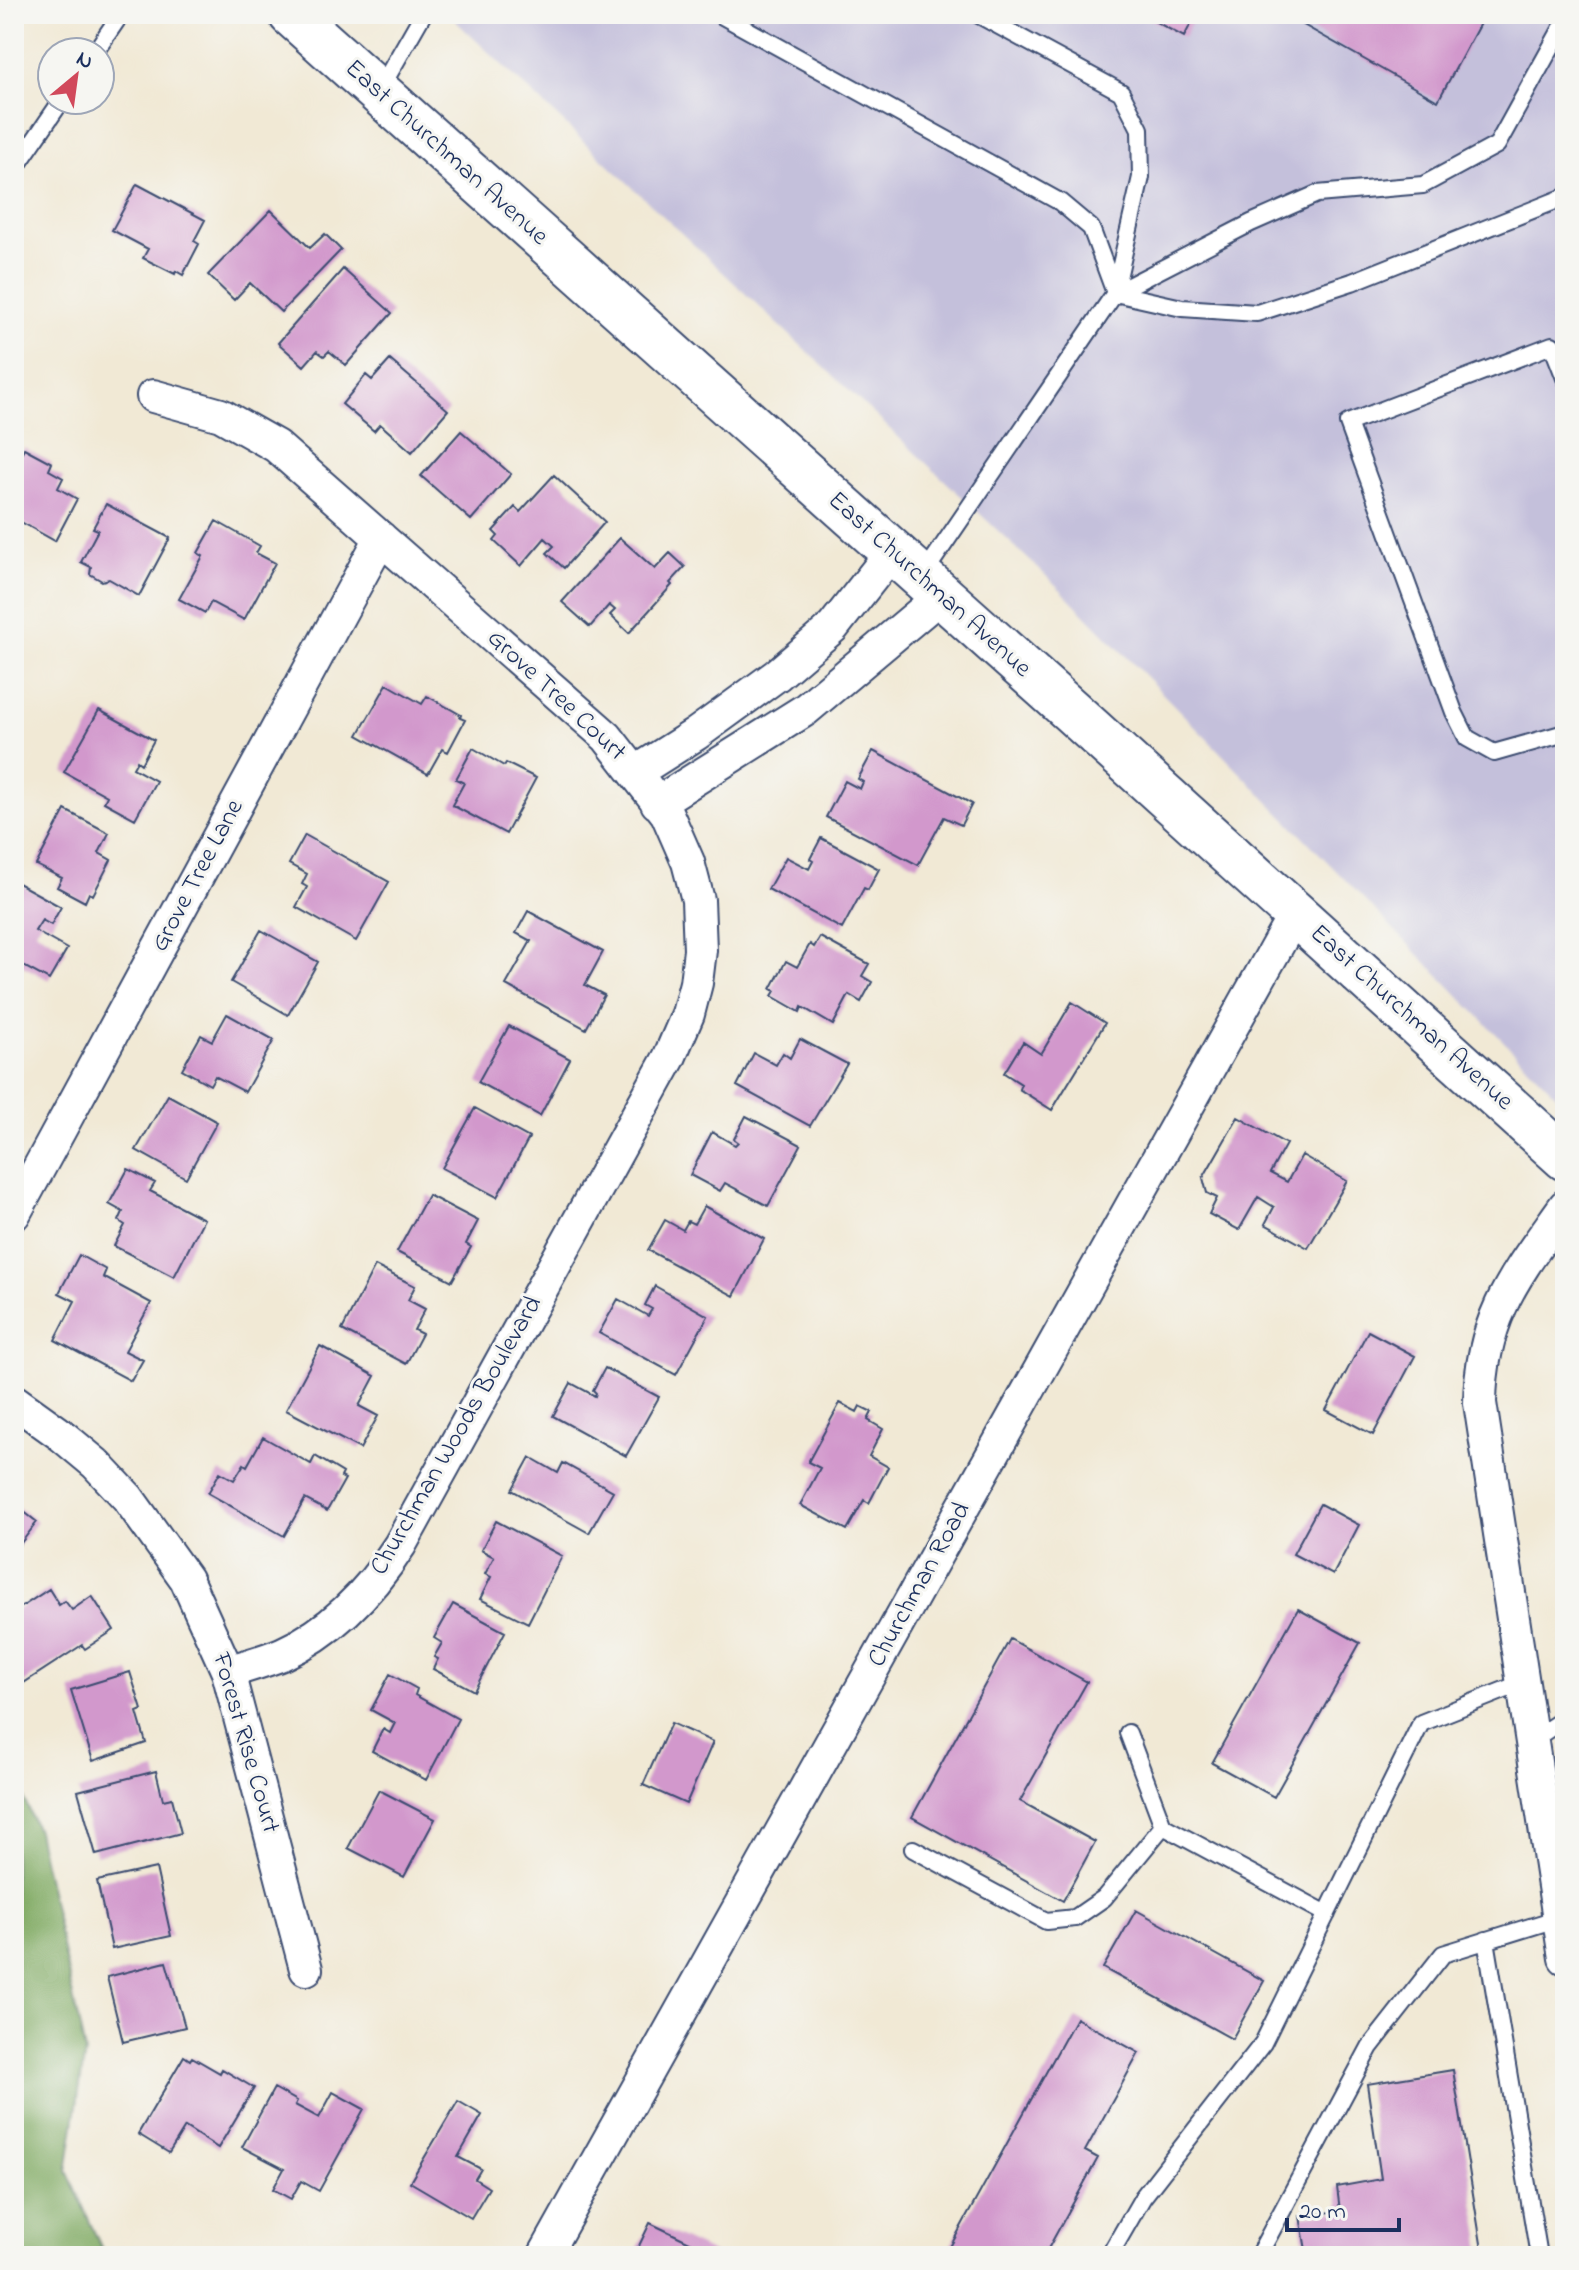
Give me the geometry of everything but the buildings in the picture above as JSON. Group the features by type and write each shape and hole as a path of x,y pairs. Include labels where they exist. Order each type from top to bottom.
{"street":[{"name":"East Churchman Avenue","path":"291,14 1565,1158"},
{"name":"Grove Tree Court","path":"153,396 180,401 221,415 276,446 607,737 672,824 688,862 698,900 700,950 696,983 685,1022 669,1058 556,1263"},
{"name":"Grove Tree Lane","path":"14,1214 381,538"},
{"path":"636,772 696,734 777,675 833,627 918,575"},
{"path":"657,803 805,710 918,575"},
{"name":"Churchman Road","path":"544,2256 1295,914"},
{"path":"1565,1206 1501,1301 1490,1330 1480,1373 1480,1403 1565,1958"},
{"name":"Churchman Woods Boulevard","path":"228,1672 279,1655 308,1639 336,1620 371,1587 408,1531 556,1263"},
{"name":"Forest Rise Court","path":"14,1401 96,1464 128,1498 186,1579 228,1672 306,1969"}],"lane":[{"path":"106,36 121,14"},
{"path":"378,93 423,14"},
{"path":"719,14 1060,202 1091,228 1115,293"},
{"path":"918,575 1115,293 1141,177 1140,129 1121,92 977,14"},
{"path":"1115,293 1251,223 1317,194 1423,185 1497,145 1565,22"},
{"path":"14,170 51,116"},
{"path":"1115,293 1182,308 1257,313 1352,282 1565,197"},
{"path":"1565,378 1552,345 1348,423 1454,712 1467,738 1494,753 1565,733"},
{"path":"1109,2256 1143,2197 1263,2043 1421,1723 1522,1683"},
{"path":"1531,1741 1565,1718"},
{"path":"1128,1733 1163,1826 1327,1914"},
{"path":"913,1849 1046,1921 1075,1918 1104,1898 1163,1826"},
{"path":"1258,2256 1370,2047 1443,1954 1560,1910"},
{"path":"1486,1940 1539,2256"}],"shaded area":[{"path":"448,14 1565,14 1565,1104 1059,588"}],"green space":[{"path":"14,1774 37,1831 85,2052 67,2171 105,2256 14,2256"}]}
